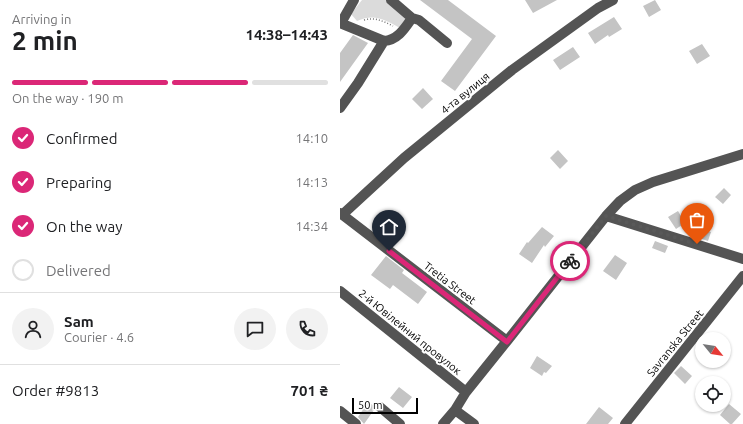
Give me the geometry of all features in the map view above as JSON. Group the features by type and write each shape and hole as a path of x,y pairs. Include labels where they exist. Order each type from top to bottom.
{"street":[{"path":"354,0 341,23 384,40 397,36 412,18"},
{"path":"391,0 412,18 419,20 447,43"},
{"name":"4-та вулиця","path":"341,214 404,158 512,70 598,8 613,0"},
{"path":"340,108 358,83 384,40"},
{"path":"443,424 455,410 466,392 606,216 620,201 635,190 653,182 743,154"},
{"name":"Tretia Street","path":"341,214 507,342"},
{"path":"606,216 743,259"},
{"name":"Savranska Street","path":"625,424 743,276"},
{"name":"2-й Ювілейний провулок","path":"340,291 466,392"},
{"path":"380,408 400,424"},
{"path":"340,410 356,424"},
{"path":"455,410 474,424"}],"path":[{"path":"364,20 372,18 380,20 402,31"}],"shaded area":[{"path":"362,0 390,0 408,13 402,29 385,20 375,18 357,21 351,14"}],"building":[{"path":"420,0 448,0 496,36 455,91 441,81 472,39"},
{"path":"525,0 557,0 533,13"},
{"path":"655,0 661,10 649,17 643,6"},
{"path":"614,17 622,29 609,37 608,35 595,44 588,33"},
{"path":"353,35 368,43 340,82 340,53"},
{"path":"702,44 710,56 697,64 689,51"},
{"path":"573,47 580,57 560,70 553,60"},
{"path":"423,88 433,99 422,109 412,99"},
{"path":"558,150 568,161 560,169 550,158"},
{"path":"724,188 731,195 723,204 715,197"},
{"path":"678,211 685,223 676,229 668,217"},
{"path":"542,227 554,236 545,247 544,245 532,263 519,254 527,242 528,243"},
{"path":"698,229 711,232 708,241 696,237"},
{"path":"655,241 668,246 665,253 652,248"},
{"path":"615,255 627,263 616,280 603,271"},
{"path":"386,256 404,270 402,273 427,292 418,304 393,285 390,289 371,275"},
{"path":"537,356 552,366 546,373 544,372 542,376 530,368"},
{"path":"681,366 692,376 685,384 674,373"},
{"path":"399,387 412,397 403,408 390,398"},
{"path":"368,402 374,406 374,410 364,424 358,417"},
{"path":"731,406 741,414 732,424 720,415 722,412 731,412"},
{"path":"599,407 613,418 608,424 586,424"}],"way so far":[{"path":"570,261 606,216 697,244"}],"route":[{"path":"389,251 507,342 570,261"}]}
